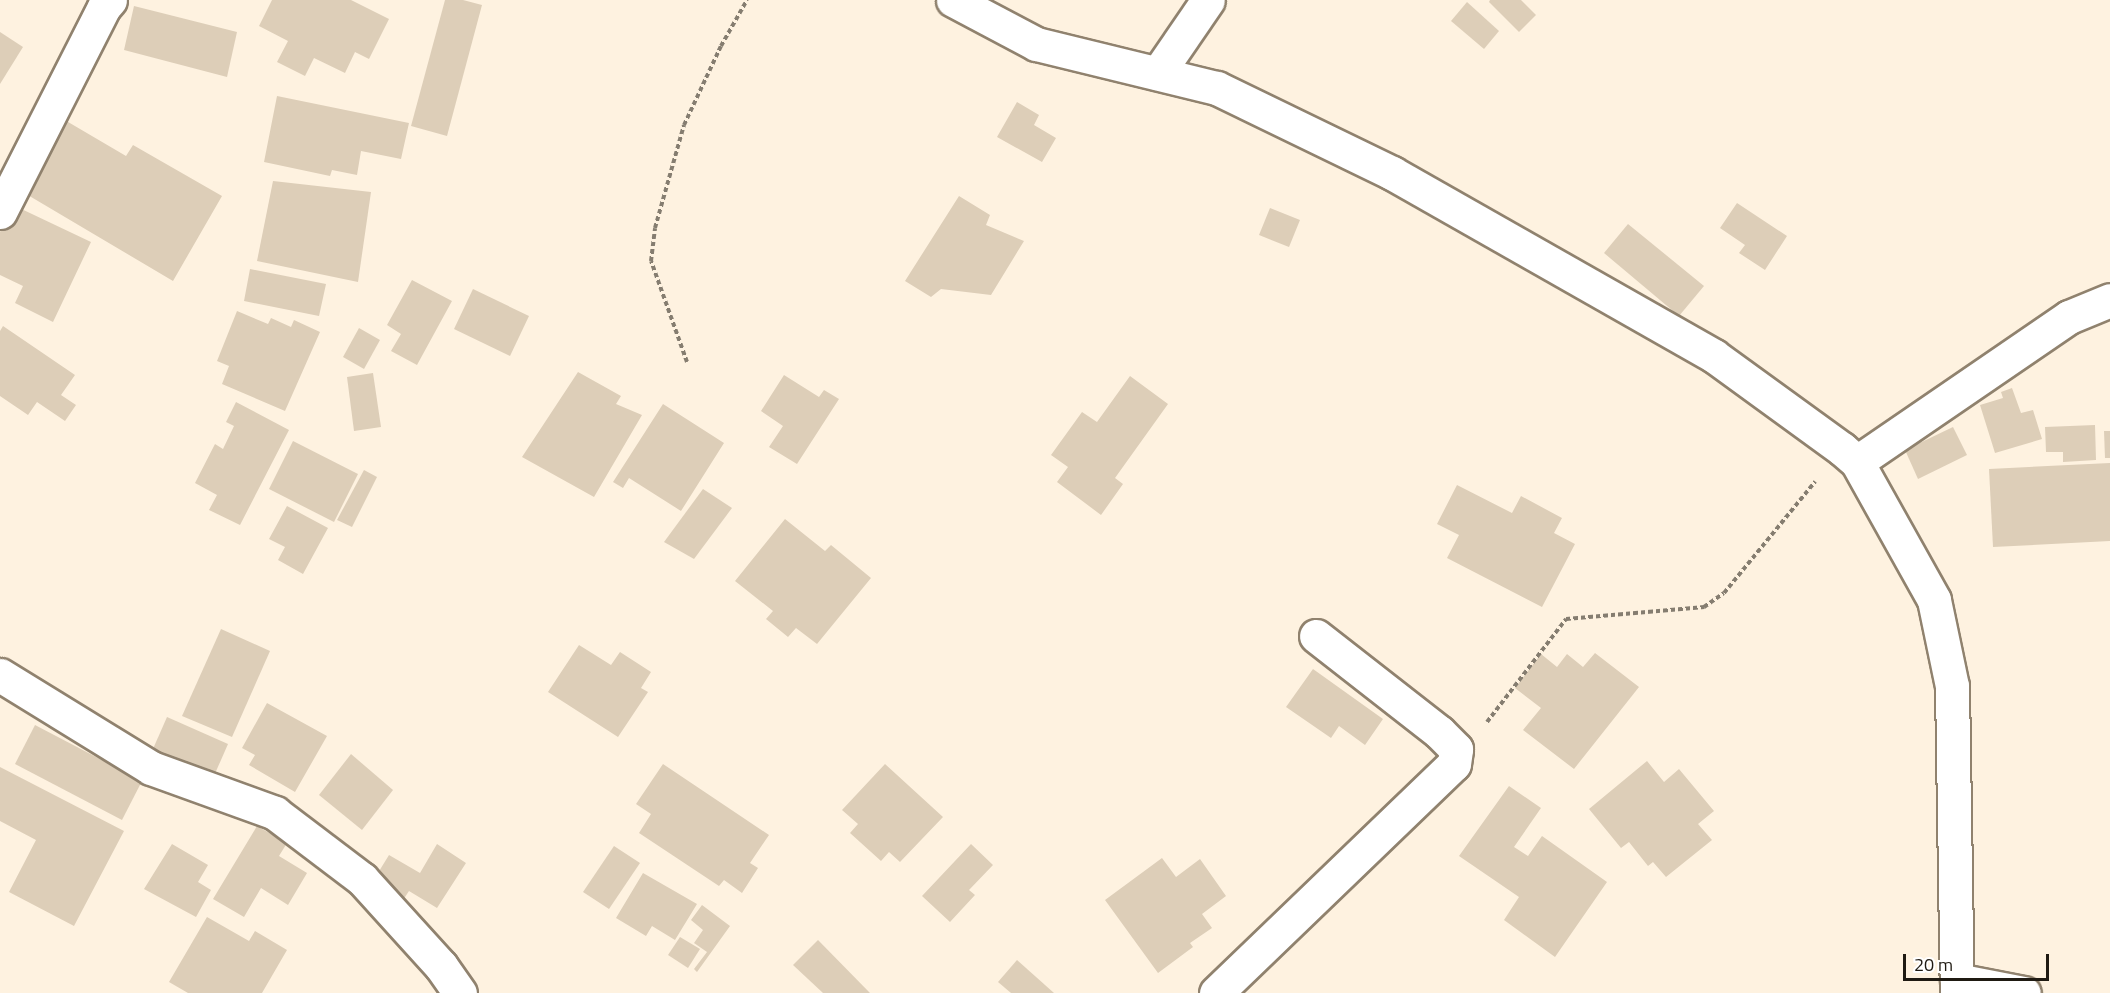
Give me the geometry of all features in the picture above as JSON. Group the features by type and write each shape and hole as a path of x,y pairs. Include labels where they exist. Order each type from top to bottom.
{"street":[{"path":"0,212 104,7 110,0"},
{"path":"953,0 1036,44 1217,88 1392,173 1714,356 1850,455 1934,600 1952,687 1957,986 2024,993"},
{"path":"1158,73 1208,0"},
{"path":"1850,455 2069,317 2110,300"},
{"path":"1216,993 1454,764 1456,749 1439,732 1316,636"},
{"path":"0,675 151,768 275,813 362,879 441,966 460,993"}],"path":[{"path":"687,362 651,261 655,228 684,125 721,46 747,0"},
{"path":"1454,764 1566,619 1704,606 1724,593 1850,455"}],"building":[{"path":"272,0 351,0 389,19 369,59 355,52 345,73 314,58 305,76 277,62 288,41 259,26"},
{"path":"445,0 463,0 482,5 447,136 411,126"},
{"path":"1490,0 1521,0 1536,15 1519,32 1489,2"},
{"path":"1467,2 1499,31 1484,49 1451,21"},
{"path":"134,6 237,32 227,77 124,50"},
{"path":"0,32 23,47 0,84"},
{"path":"277,96 409,123 401,159 361,151 357,175 332,170 330,176 264,162"},
{"path":"1017,102 1039,115 1034,125 1056,138 1042,162 997,137"},
{"path":"63,119 126,156 133,145 222,196 173,281 21,191"},
{"path":"273,181 371,192 358,282 257,261"},
{"path":"959,196 990,215 986,225 1024,241 991,295 941,289 931,297 905,281"},
{"path":"1737,203 1787,236 1765,270 1739,253 1745,245 1720,228"},
{"path":"13,205 91,242 53,322 15,303 23,286 0,275 0,232"},
{"path":"1270,208 1300,220 1289,247 1259,235"},
{"path":"1628,224 1704,286 1679,316 1604,253"},
{"path":"250,269 326,284 319,316 244,301"},
{"path":"412,280 452,301 417,365 391,351 401,334 387,325"},
{"path":"473,289 529,316 510,356 454,329"},
{"path":"237,311 268,324 271,318 291,327 294,320 320,332 285,411 222,384 229,366 217,361"},
{"path":"3,326 75,375 61,395 76,405 65,421 37,402 28,415 0,396 0,331"},
{"path":"359,328 380,340 364,369 343,357"},
{"path":"578,372 621,396 616,404 642,415 594,497 522,457"},
{"path":"373,373 381,427 354,431 347,377"},
{"path":"784,375 819,397 824,390 839,399 797,464 769,447 783,426 761,411"},
{"path":"1130,376 1168,404 1115,478 1123,484 1101,515 1057,482 1068,467 1051,455 1082,412 1097,422"},
{"path":"2012,388 2021,413 2033,410 2042,439 1995,453 1980,405 2003,398 2001,392"},
{"path":"236,402 289,430 240,525 209,510 217,495 195,483 215,444 223,449 234,426 226,422"},
{"path":"663,404 724,443 681,511 629,478 623,488 613,482"},
{"path":"2095,425 2096,460 2063,462 2063,452 2046,452 2045,427"},
{"path":"1953,427 1967,455 1918,479 1905,450"},
{"path":"2104,431 2110,431 2110,458 2105,458"},
{"path":"293,441 358,474 334,522 269,489"},
{"path":"2110,463 2110,541 1993,547 1989,469"},
{"path":"364,470 377,477 352,527 337,520"},
{"path":"1457,485 1512,513 1521,496 1562,518 1554,533 1575,544 1542,607 1447,558 1459,535 1437,524"},
{"path":"703,489 732,508 694,559 664,542"},
{"path":"287,506 328,528 303,574 278,560 285,547 269,539"},
{"path":"785,519 825,551 831,545 871,578 817,644 796,628 788,637 766,619 773,611 735,581"},
{"path":"221,629 270,651 232,737 182,716"},
{"path":"579,645 611,665 620,652 651,672 641,688 648,692 618,737 548,692"},
{"path":"1595,653 1639,687 1574,769 1523,730 1541,708 1515,688 1541,654 1557,667 1567,654 1583,667"},
{"path":"1313,669 1383,719 1365,745 1339,726 1331,738 1286,707"},
{"path":"267,703 327,736 295,792 249,765 255,755 242,748"},
{"path":"167,717 228,744 210,785 149,758"},
{"path":"35,725 142,781 122,820 15,764"},
{"path":"351,754 393,790 362,830 319,795"},
{"path":"1647,761 1664,782 1679,769 1714,811 1698,824 1712,840 1666,877 1653,862 1648,866 1629,842 1621,848 1589,809"},
{"path":"663,764 769,835 750,863 758,868 742,893 724,880 719,886 639,833 651,814 636,804"},
{"path":"885,764 943,817 900,862 889,852 881,861 850,833 858,824 842,810"},
{"path":"0,767 124,831 74,926 9,892 36,840 0,821"},
{"path":"1509,786 1541,808 1514,847 1528,856 1542,836 1607,882 1555,957 1504,920 1519,897 1459,856"},
{"path":"257,826 287,843 279,856 307,873 288,905 261,888 244,917 213,899"},
{"path":"172,844 208,865 198,882 211,890 196,917 144,889"},
{"path":"437,844 466,863 437,908 409,891 403,900 373,881 389,855 420,873"},
{"path":"971,844 993,865 969,890 975,895 950,922 922,896"},
{"path":"614,846 640,863 609,909 583,892"},
{"path":"1162,858 1176,877 1200,859 1226,896 1202,914 1212,928 1190,943 1193,947 1158,973 1105,900"},
{"path":"643,873 697,904 675,940 652,926 646,936 616,918"},
{"path":"702,905 730,926 697,972 694,969 707,952 694,943 703,930 691,920"},
{"path":"207,917 249,941 255,931 287,950 262,993 188,993 169,982"},
{"path":"680,937 700,949 688,968 668,955"},
{"path":"818,940 870,993 823,993 793,965"},
{"path":"1017,960 1054,993 1011,993 998,982"}]}
